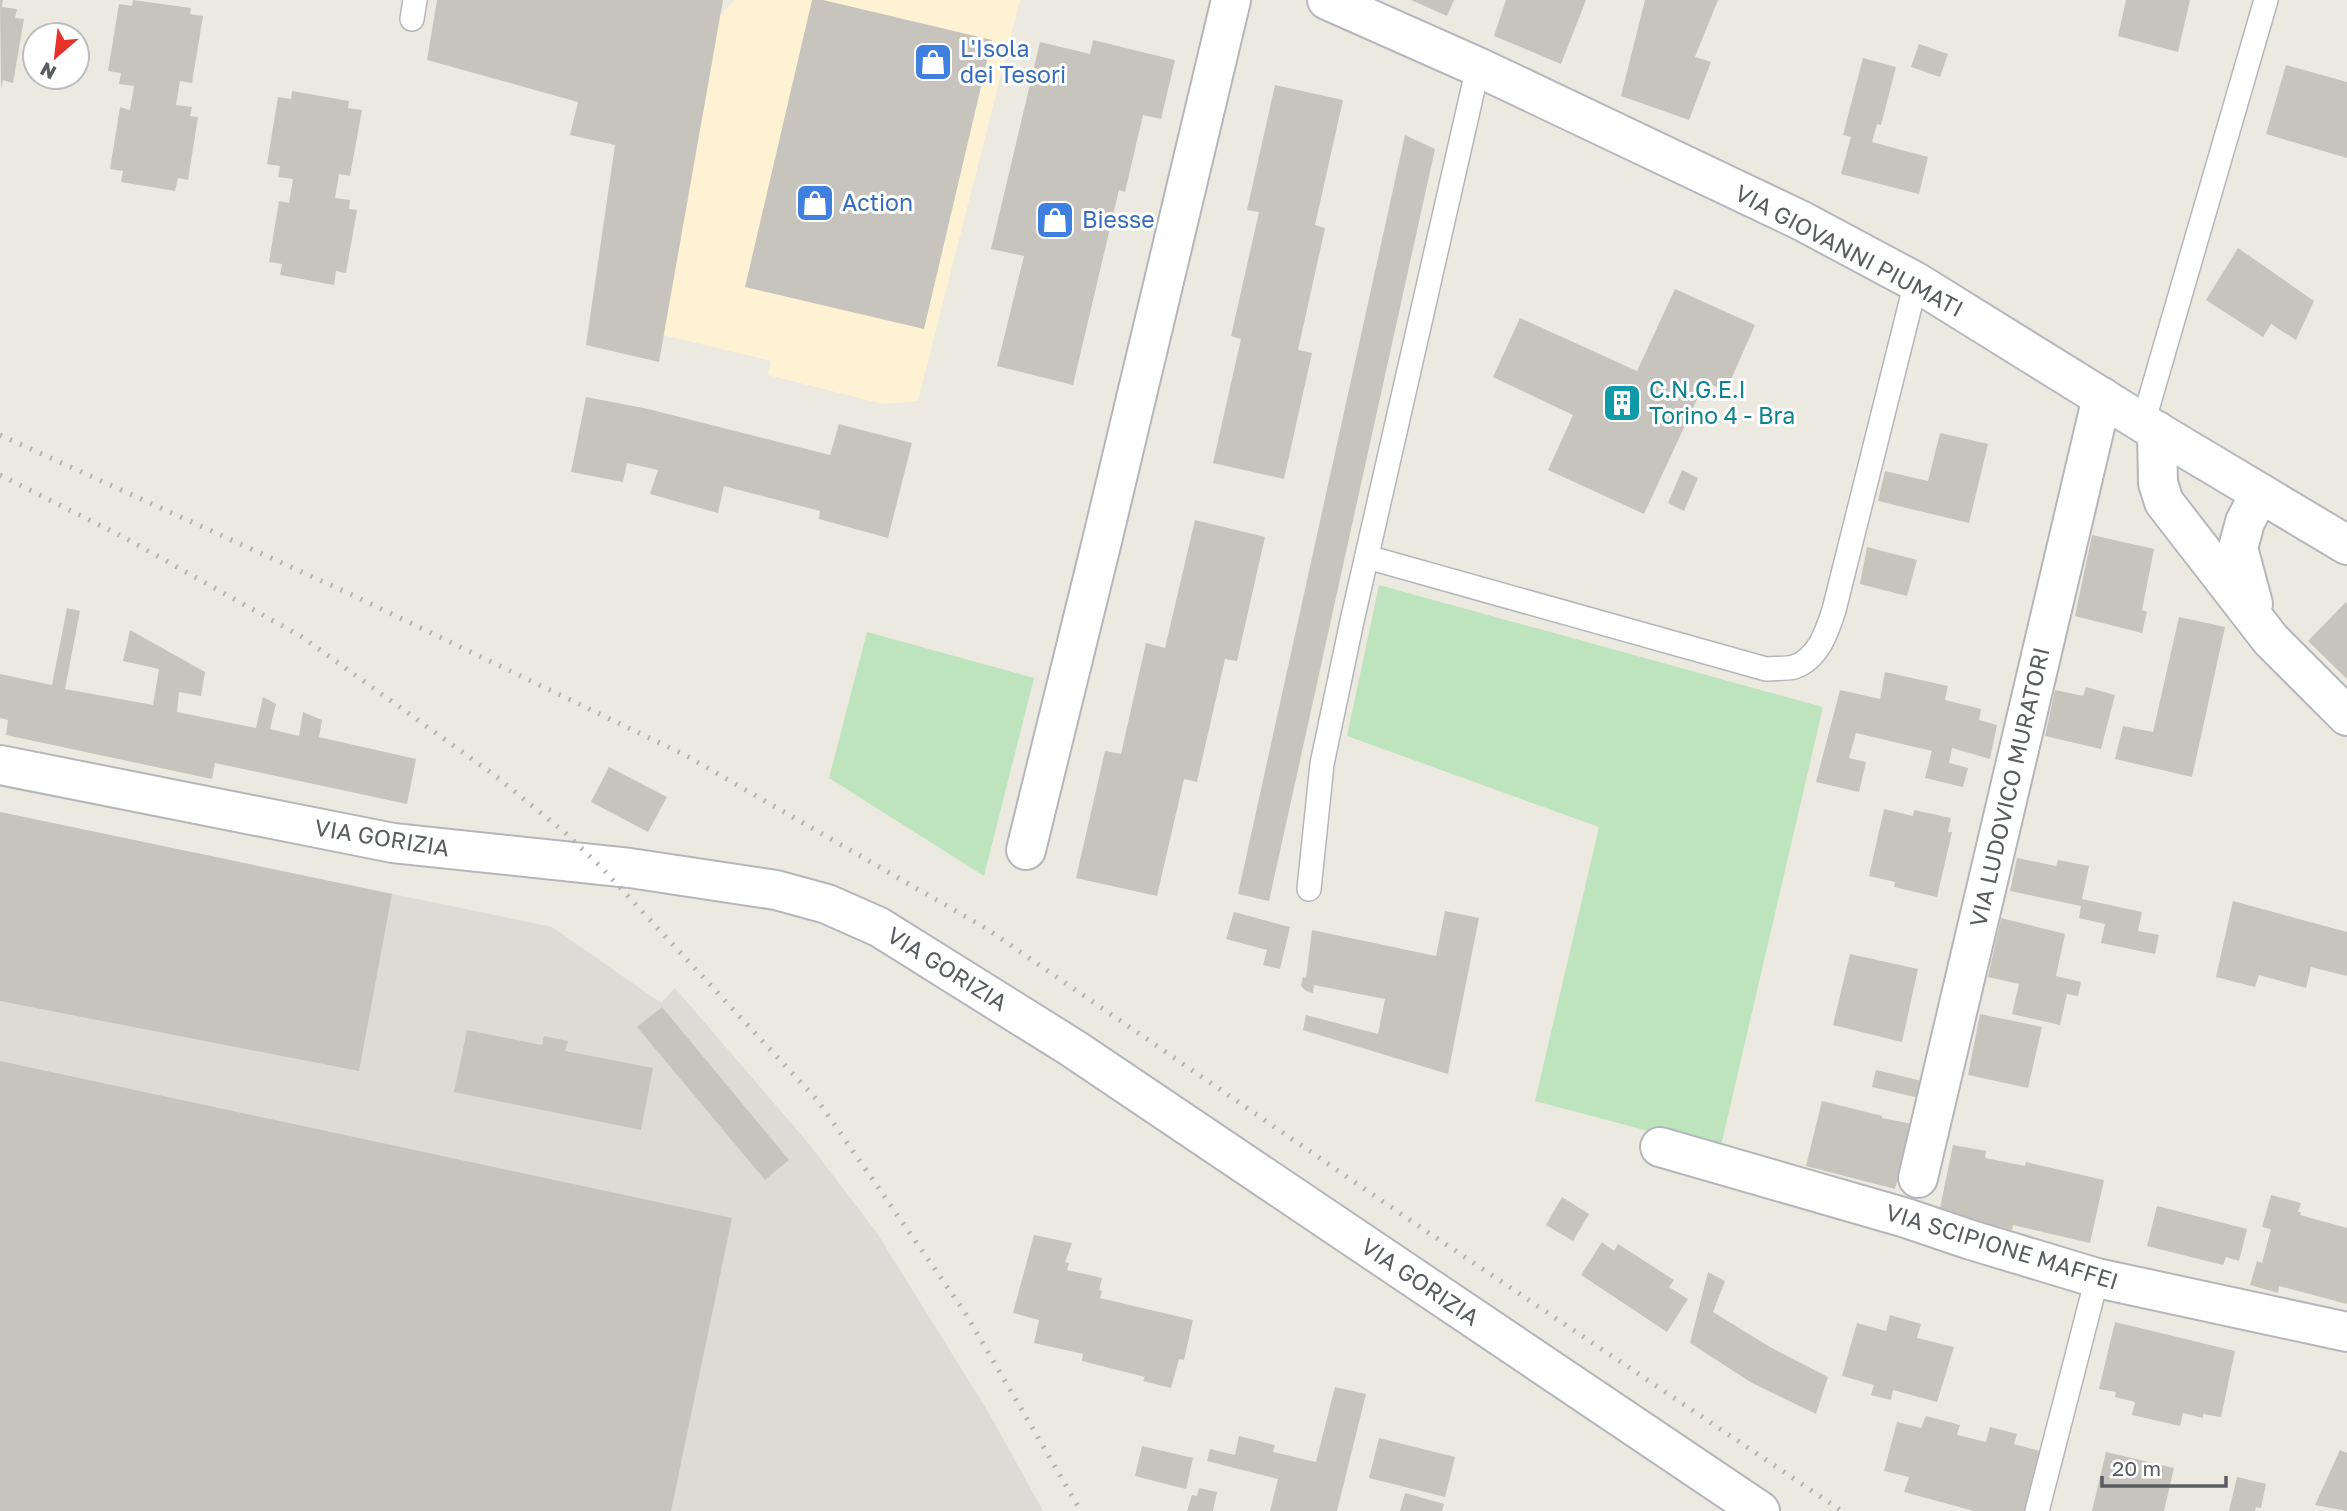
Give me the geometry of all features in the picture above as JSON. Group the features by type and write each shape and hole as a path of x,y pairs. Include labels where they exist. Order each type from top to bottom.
{"street":[{"path":"1026,849 1106,527 1231,0"},
{"name":"VIA GIOVANNI PIUMATI","path":"1327,0 1478,67 1802,221 1916,282 2347,545"},
{"name":"VIA LUDOVICO MURATORI","path":"1918,1178 2102,397"},
{"path":"2150,427 2158,482 2164,502 2271,640 2347,716"},
{"path":"2257,620 2238,548 2245,522 2260,493"},
{"name":"VIA GORIZIA","path":"0,765 393,843 630,868 776,890 827,904 879,927 1074,1048 1760,1511"},
{"name":"VIA SCIPIONE MAFFEI","path":"1660,1146 1906,1218 2097,1278 2347,1332"}],"lane":[{"path":"2150,427 2266,0"},
{"path":"1310,889 1322,764 1478,67"},
{"path":"1367,557 1766,669 1795,667 1813,654 1826,634 1834,610 1916,282"},
{"path":"2037,1511 2097,1278"}],"shaded area":[{"path":"735,0 1020,0 918,401 883,404 768,375 771,361 663,335 719,17"},
{"path":"0,812 552,927 661,1003 675,988 809,1144 877,1233 990,1415 1043,1511 0,1511"}],"green space":[{"path":"1379,585 1823,707 1720,1150 1535,1101 1599,827 1347,736"},
{"path":"867,632 1034,678 984,876 829,778"}],"building":[{"path":"0,0 3,0 2,7 17,9 15,18 24,19 21,21 13,83 3,80 1,89"},
{"path":"133,0 191,8 190,14 203,16 192,83 180,81 176,105 192,107 190,116 198,117 188,180 178,178 175,191 121,182 123,171 110,169 120,107 130,110 134,86 119,84 121,73 108,71 119,4 132,6"},
{"path":"437,0 723,0 659,362 586,345 615,145 570,135 578,102 427,60"},
{"path":"812,0 823,0 992,40 924,329 745,287"},
{"path":"1411,0 1454,0 1447,16"},
{"path":"1506,0 1586,0 1561,64 1494,36"},
{"path":"1645,0 1718,0 1695,57 1711,62 1689,120 1621,96"},
{"path":"2126,0 2190,0 2178,52 2118,36"},
{"name":"Biesse","path":"1093,40 1175,60 1161,119 1143,115 1125,192 1119,190 1073,385 997,366 1024,256 991,249 1040,42 1090,54"},
{"path":"1919,44 1948,54 1940,77 1911,67"},
{"path":"1863,58 1896,67 1881,125 1877,124 1872,142 1928,157 1919,194 1841,174 1851,137 1843,135"},
{"path":"2286,65 2347,82 2347,158 2266,134"},
{"path":"1275,85 1343,100 1315,225 1325,228 1298,350 1312,353 1284,479 1213,463 1241,339 1231,336 1259,212 1247,210"},
{"path":"292,91 349,101 348,108 362,110 350,176 339,174 335,198 350,200 349,209 357,210 346,273 336,271 334,285 280,275 282,264 269,262 279,201 289,203 293,179 278,177 280,166 267,164 278,97 291,99"},
{"path":"1405,135 1435,149 1269,901 1238,894"},
{"path":"2238,248 2314,301 2296,340 2271,324 2263,337 2206,300"},
{"name":"C.N.G.E.I Torino 4 - Bra","path":"1675,289 1755,325 1726,391 1705,382 1644,514 1548,470 1573,415 1493,377 1520,318 1637,371"},
{"path":"586,397 648,409 830,455 839,424 912,443 888,538 819,519 820,511 724,486 718,513 650,494 658,470 627,463 623,482 571,472"},
{"path":"1940,433 1988,444 1969,523 1878,501 1885,471 1928,481"},
{"path":"1682,470 1698,478 1684,511 1668,503"},
{"path":"1195,520 1265,537 1237,661 1225,659 1197,782 1184,779 1157,896 1076,878 1105,751 1121,754 1146,643 1165,648"},
{"path":"2092,535 2154,549 2142,610 2147,612 2142,633 2075,616"},
{"path":"1867,547 1917,560 1907,596 1860,584"},
{"path":"2347,603 2347,679 2308,641"},
{"path":"67,608 80,611 65,689 153,705 159,669 123,661 130,630 205,672 201,696 179,692 177,712 256,728 263,697 276,704 270,729 299,736 303,712 322,720 319,737 416,759 407,804 215,763 212,779 6,735 8,720 0,718 0,674 52,685"},
{"path":"2179,617 2225,627 2192,777 2115,759 2123,726 2153,732"},
{"path":"1885,672 1948,686 1945,700 1981,709 1979,720 1997,725 1990,759 1952,748 1949,763 1968,768 1963,787 1925,778 1932,751 1856,733 1849,758 1866,762 1859,792 1816,782 1840,690 1880,699"},
{"path":"2086,687 2115,695 2101,749 2045,736 2055,690 2083,696"},
{"path":"609,767 667,797 648,832 591,802"},
{"path":"1884,809 1913,816 1914,810 1951,818 1948,832 1952,832 1937,897 1894,887 1895,882 1869,876"},
{"path":"0,812 392,894 359,1071 0,1001"},
{"path":"2017,858 2056,866 2058,860 2089,866 2082,899 2142,912 2138,931 2159,935 2155,954 2101,943 2105,924 2079,918 2081,906 2010,891"},
{"path":"2233,901 2347,932 2347,976 2311,967 2306,988 2259,975 2255,987 2216,977"},
{"path":"1445,911 1479,918 1448,1074 1303,1030 1306,1015 1378,1034 1385,999 1314,985 1313,993 1306,991 1301,986 1303,977 1306,978 1312,930 1436,956"},
{"path":"1234,912 1290,927 1280,969 1263,965 1267,950 1226,939"},
{"path":"2001,918 2065,934 2056,976 2081,982 2078,996 2067,994 2060,1025 2012,1014 2019,984 1988,977"},
{"path":"1850,954 1918,969 1902,1042 1833,1025"},
{"path":"662,1007 789,1160 765,1180 637,1027"},
{"path":"1980,1014 2042,1027 2028,1088 1968,1075"},
{"path":"467,1030 542,1045 544,1036 568,1041 565,1051 653,1068 641,1130 454,1092"},
{"path":"0,1061 732,1218 671,1511 0,1511"},
{"path":"1876,1070 1926,1082 1923,1099 1872,1087"},
{"path":"1822,1101 1912,1124 1895,1189 1806,1166"},
{"path":"1953,1145 1986,1151 1985,1158 2025,1166 2026,1162 2104,1180 2090,1243 2013,1225 2012,1230 1939,1213"},
{"path":"2271,1195 2301,1203 2298,1212 2301,1212 2300,1215 2347,1228 2347,1304 2279,1286 2278,1293 2250,1285 2257,1261 2262,1263 2271,1229 2262,1227"},
{"path":"1562,1197 1589,1214 1573,1241 1546,1225"},
{"path":"2157,1206 2247,1229 2239,1261 2226,1257 2223,1265 2147,1246"},
{"path":"1034,1235 1072,1243 1065,1262 1069,1263 1067,1270 1102,1278 1100,1298 1193,1320 1184,1360 1179,1359 1171,1388 1143,1381 1145,1377 1082,1361 1083,1354 1034,1343 1039,1320 1013,1313"},
{"path":"1602,1242 1614,1251 1618,1244 1674,1280 1669,1287 1688,1299 1667,1332 1581,1275"},
{"path":"1708,1272 1725,1281 1713,1312 1770,1347 1828,1377 1816,1414 1752,1383 1690,1343"},
{"path":"1890,1315 1921,1324 1917,1338 1954,1347 1937,1402 1893,1390 1891,1400 1871,1395 1874,1385 1842,1376 1857,1323 1886,1331"},
{"path":"2115,1322 2235,1351 2221,1417 2203,1414 2203,1418 2183,1413 2180,1426 2132,1415 2135,1402 2115,1397 2116,1392 2099,1389"},
{"path":"1335,1387 1366,1394 1337,1511 1270,1511 1278,1479 1207,1461 1210,1449 1235,1455 1239,1436 1275,1445 1273,1452 1316,1462"},
{"path":"1926,1416 1960,1425 1957,1435 1986,1442 1990,1427 2017,1434 2014,1444 2043,1452 2026,1511 1974,1511 1904,1492 1909,1477 1884,1471 1897,1422 1921,1428"},
{"path":"1379,1438 1455,1457 1445,1497 1369,1478"},
{"path":"1142,1446 1193,1458 1186,1489 1135,1476"},
{"path":"2340,1450 2347,1453 2347,1511 2315,1505"},
{"path":"2106,1452 2174,1468 2164,1511 2092,1511"},
{"path":"2237,1477 2266,1484 2261,1508 2256,1507 2255,1511 2229,1511"},
{"path":"1199,1488 1217,1492 1213,1511 1187,1511 1192,1495 1197,1496"},
{"path":"1405,1493 1444,1504 1442,1511 1400,1511"}],"railway":[{"path":"0,435 346,592 687,756 987,929 1401,1214 1842,1511"},
{"path":"0,475 127,539 302,637 493,774 563,831 600,866 818,1101 964,1311 1081,1511"}],"place":[{"name":"L'Isola dei Tesori","path":"933,62"},
{"name":"Action","path":"815,203"},
{"name":"Biesse","path":"1055,220"},
{"name":"C.N.G.E.I Torino 4 - Bra","path":"1622,403"}]}
